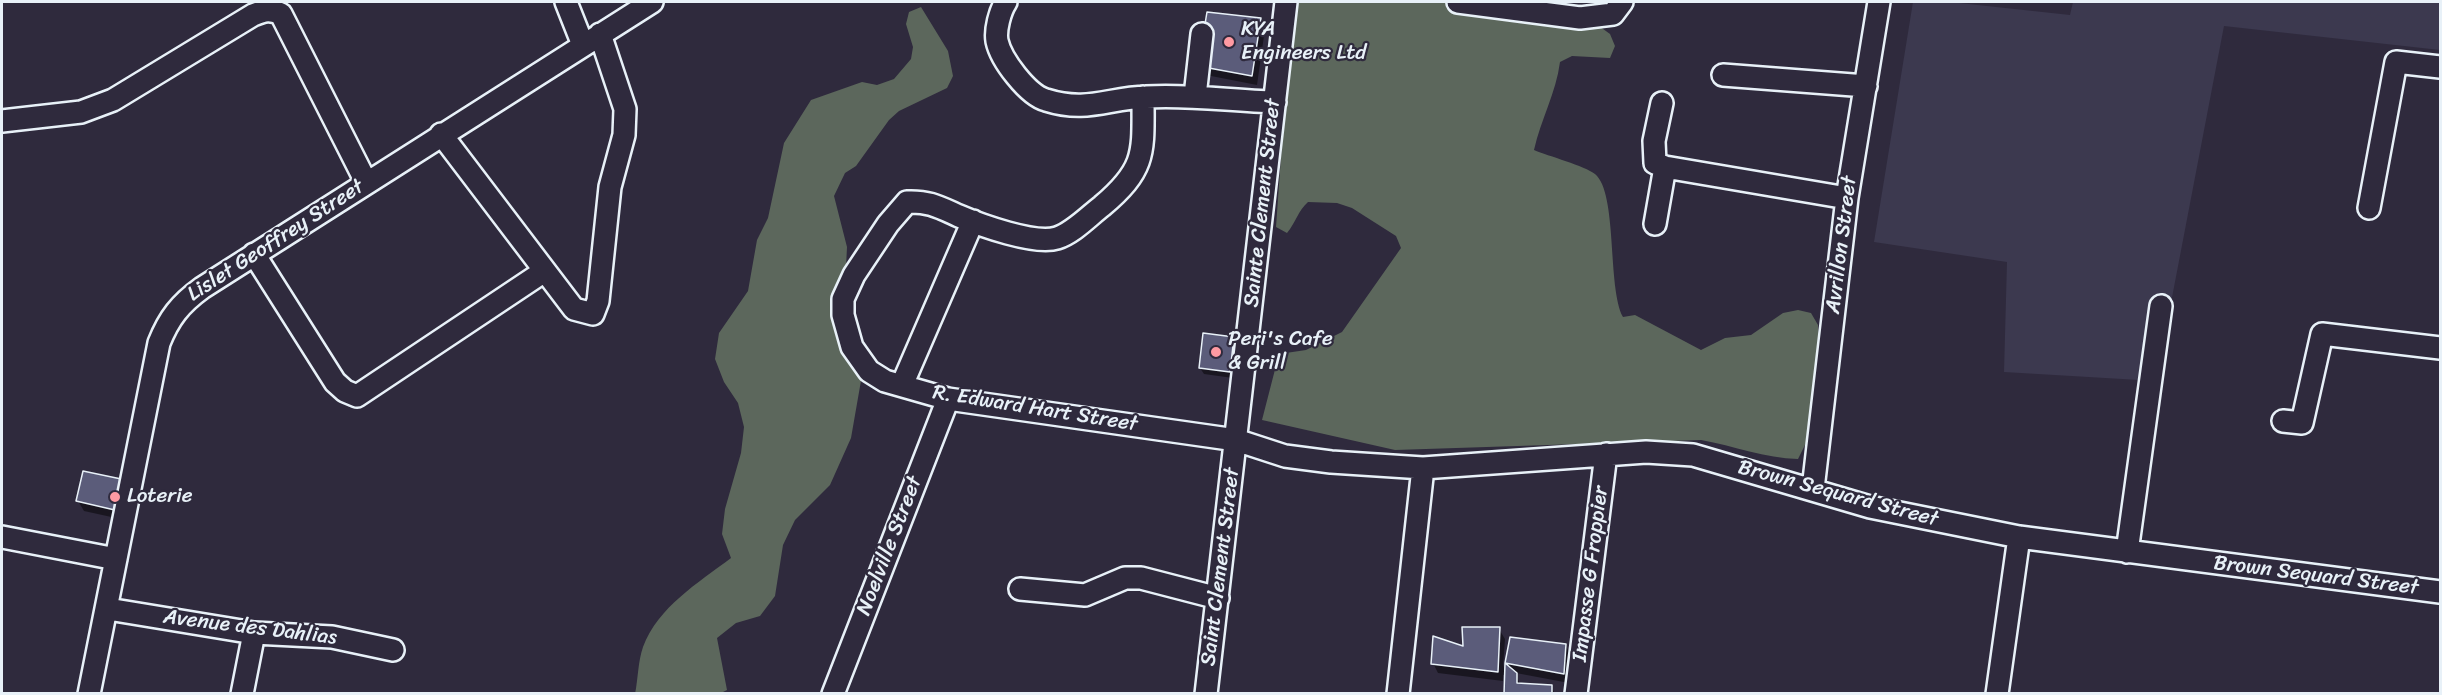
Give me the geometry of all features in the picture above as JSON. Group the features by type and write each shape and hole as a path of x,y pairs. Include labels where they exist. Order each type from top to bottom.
{"street":[{"path":"441,134 543,272 574,309 593,314 598,301 610,187 624,135 625,109 591,39 566,2"},
{"name":"Lislet Geoffrey Street","path":"89,693 108,609 159,343 170,317 186,300 254,254 652,2"},
{"path":"1006,2 1001,10 997,41 1014,75 1043,100 1095,106 1143,97 1195,96 1275,102"},
{"name":"Sainte Clement Street","path":"1236,440 1286,2"},
{"path":"1458,2 1580,18 1613,14 1622,2"},
{"name":"Avrillon Street","path":"1813,489 1847,198 1879,2"},
{"path":"2,121 81,112 113,100 253,15 264,10 272,10 281,14 366,182"},
{"path":"1195,96 1202,34"},
{"path":"2369,208 2396,62 2440,68"},
{"path":"1723,75 1866,86"},
{"path":"902,385 973,221 1040,238 1057,238 1082,222 1125,187 1139,166 1143,140 1143,97"},
{"path":"1662,103 1654,141 1655,163 1665,167 1847,198"},
{"path":"1655,224 1665,167"},
{"name":"R. Edward Hart Street","path":"973,221 926,201 907,202 888,224 854,275 843,299 843,315 852,347 870,370 885,381 948,399 1236,440"},
{"path":"254,254 335,381 345,391 357,396 543,272"},
{"path":"2127,552 2161,306"},
{"path":"2283,421 2301,423 2322,334 2440,348"},
{"name":"Noelville Street","path":"833,693 948,399"},
{"name":"Brown Sequard Street","path":"1236,440 1285,456 1331,462 1423,468 1646,452 1693,455 1870,507 2019,537 2440,592"},
{"name":"Saint Clement Street","path":"1206,693 1236,440"},
{"name":"Impasse G Froppier","path":"1576,693 1606,454"},
{"path":"1398,693 1423,468"},
{"path":"2,537 116,559"},
{"path":"1997,693 2019,537"},
{"path":"1020,589 1085,595 1125,578 1141,578 1218,598"},
{"name":"Avenue des Dahlias","path":"108,609 254,633 332,637 393,650"},
{"path":"242,693 254,633"}],"shaded area":[{"path":"1913,2 1950,2 2070,15 2073,2 2440,2 2440,50 2224,26 2156,381 2004,372 2007,262 1874,242"}],"green space":[{"path":"1292,2 1514,2 1588,18 1610,34 1615,46 1610,58 1572,56 1560,62 1534,150 1590,171 1602,184 1610,220 1615,285 1623,317 1635,315 1701,350 1725,338 1751,335 1783,313 1798,310 1811,313 1818,325 1820,352 1809,437 1798,459 1762,454 1701,440 1395,450 1262,420 1279,354 1306,350 1342,332 1401,248 1396,236 1352,208 1337,203 1308,202 1287,233 1276,227"},
{"path":"921,7 948,51 953,76 947,88 899,111 889,120 856,166 845,173 834,196 847,247 845,288 854,306 862,375 851,438 830,485 795,520 783,545 775,596 760,616 736,623 717,638 727,690 719,694 635,694 643,647 658,620 680,597 731,558 722,534 725,509 741,453 744,427 738,403 724,382 715,359 719,333 748,291 757,240 768,218 784,143 811,100 862,82 877,85 894,79 911,59 913,47 906,24 909,12"}],"building":[{"name":"KYA Engineers Ltd","path":"1207,12 1261,18 1252,76 1198,66"},
{"name":"Peri's Cafe & Grill","path":"1203,333 1234,337 1230,372 1199,368"},
{"path":"83,471 126,480 119,511 76,501"},
{"path":"1462,627 1500,627 1498,672 1431,664 1433,636 1463,646"},
{"path":"1510,637 1566,644 1564,674 1505,663"},
{"path":"1505,663 1517,673 1517,683 1552,685 1552,694 1504,694"}],"place":[{"name":"KYA Engineers Ltd","path":"1229,42"},
{"name":"Peri's Cafe & Grill","path":"1216,352"},
{"name":"Loterie","path":"115,497"}]}
